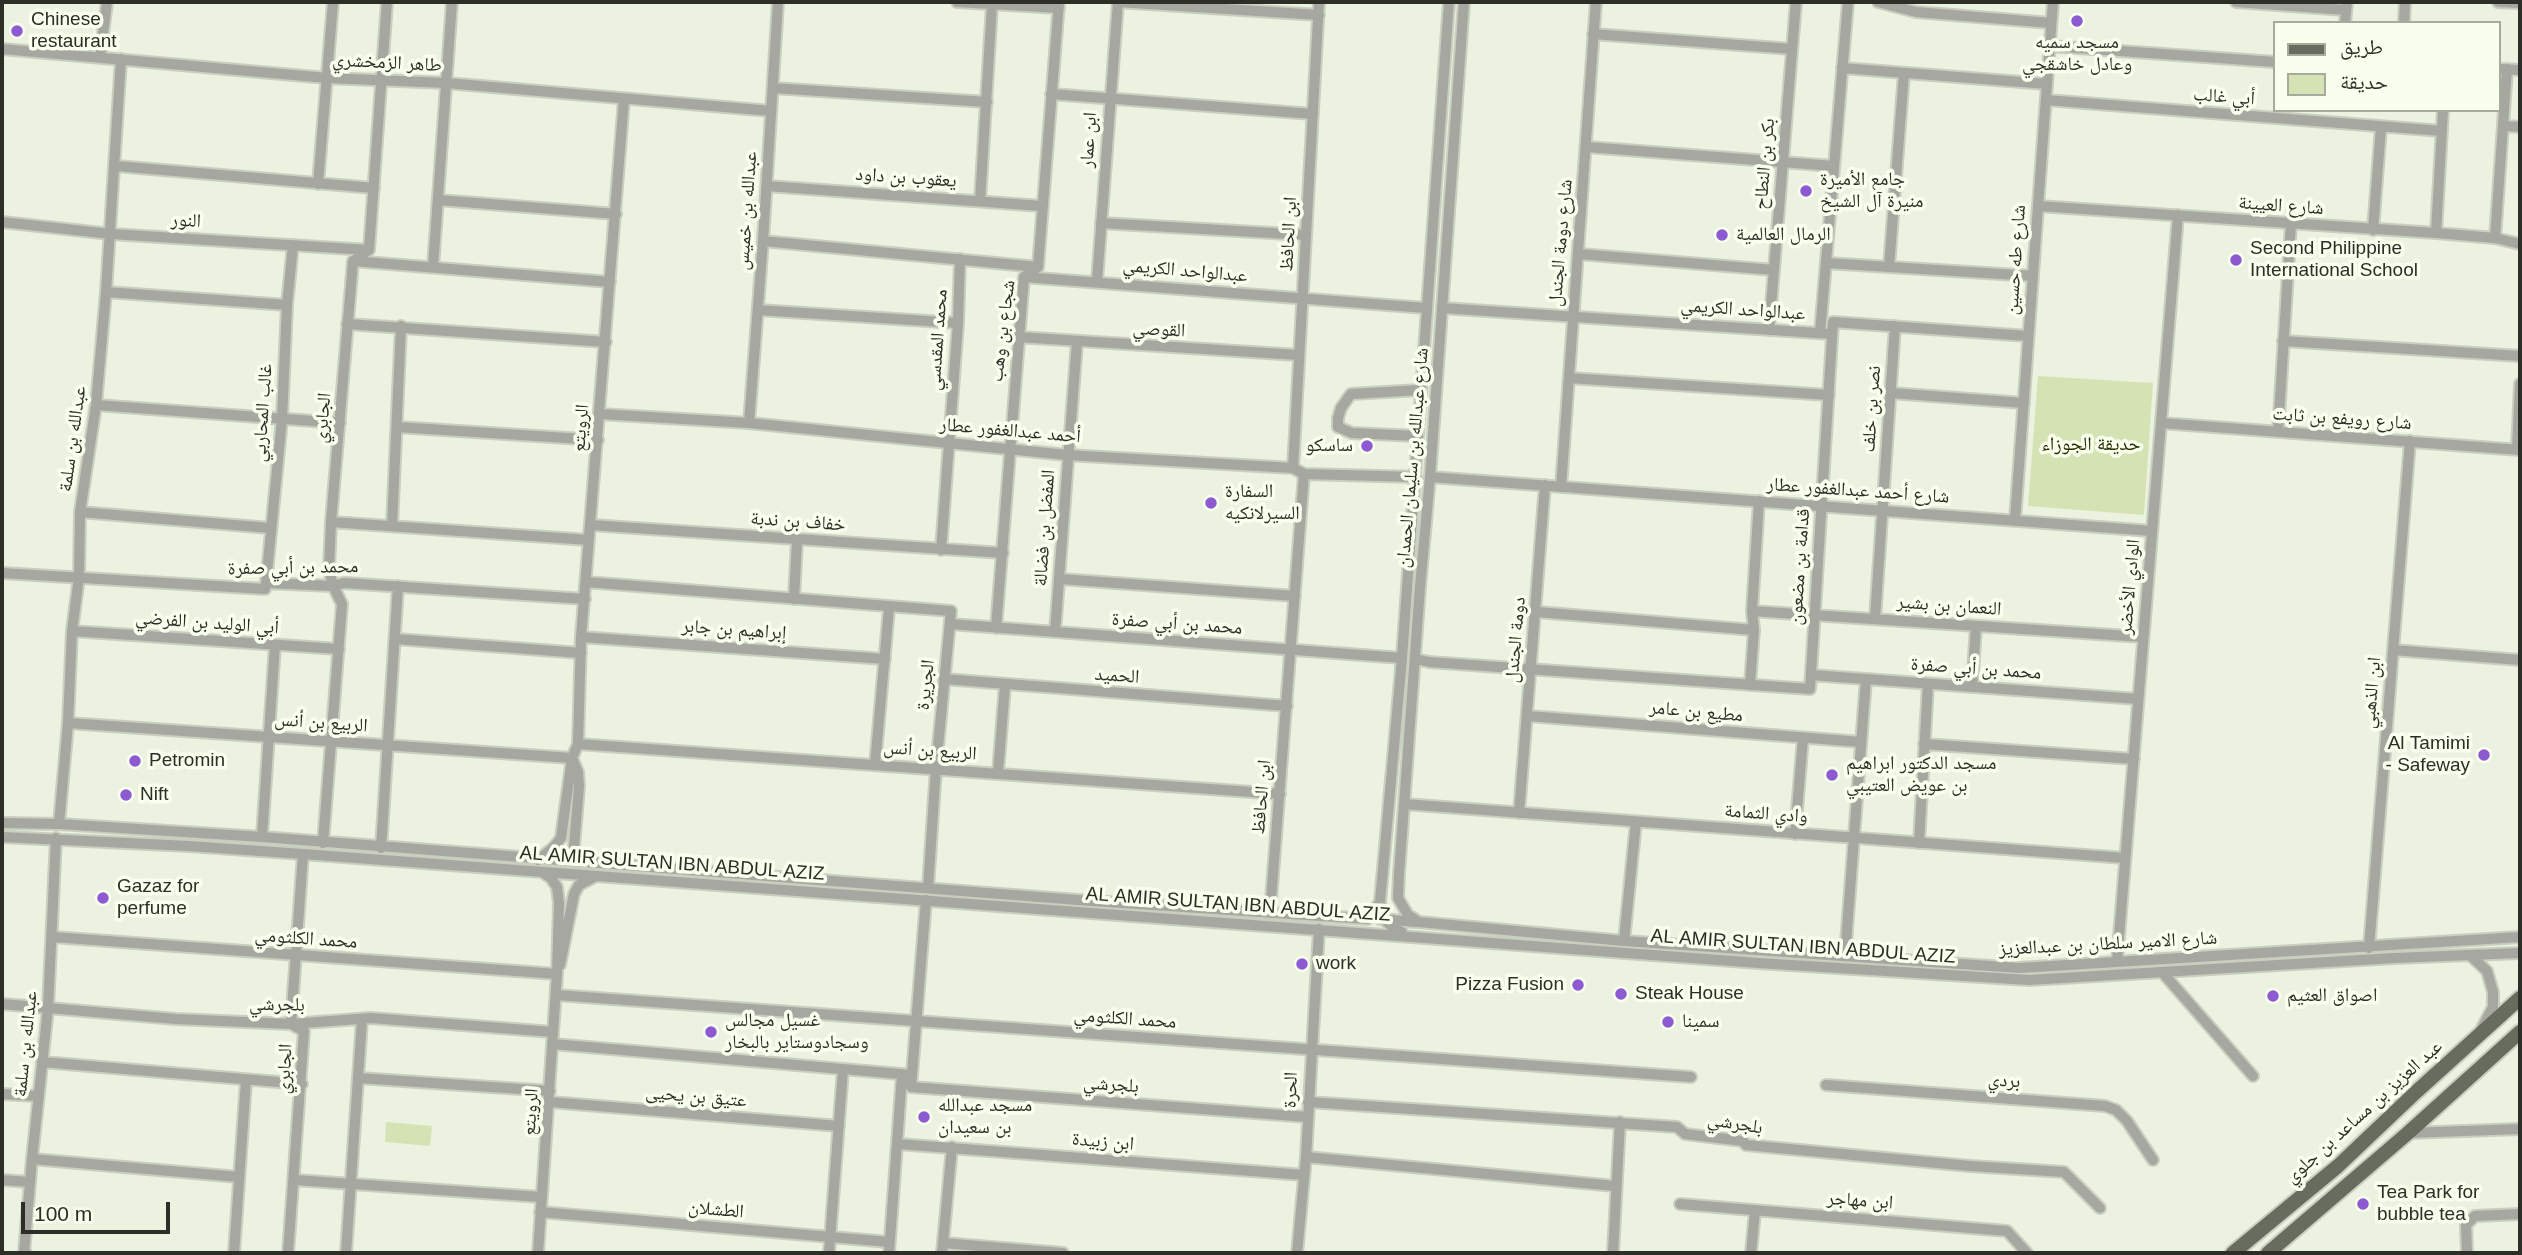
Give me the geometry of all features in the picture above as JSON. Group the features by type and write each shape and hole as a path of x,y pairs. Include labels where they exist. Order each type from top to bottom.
{"main road":[{"name":"عبد العزيز بن مساعد بن جلوي","path":"2233,1253 2338,1166 2520,998"},
{"path":"2268,1253 2520,1032"}],"street":[{"path":"100,57 107,2"},
{"path":"318,184 333,2"},
{"path":"353,261 369,250 387,2"},
{"path":"433,267 452,2"},
{"name":"عبدالله بن خميس","path":"749,423 764,241 778,2"},
{"path":"957,2 1059,5"},
{"path":"1118,2 1319,15"},
{"name":"ابن عمار","path":"1097,281 1118,2"},
{"name":"ابن الحافظ","path":"1270,913 1295,596 1298,355 1320,2"},
{"name":"شارع عبدالله بن سليمان الحمدان","path":"1380,902 1416,477 1449,2"},
{"name":"شارع عبدالله بن سليمان الحمدان","path":"1388,921 1398,910 1464,2"},
{"name":"شارع دومة الجندل","path":"1561,486 1596,2"},
{"name":"بكر بن النطاح","path":"1769,330 1796,2"},
{"name":"قدامة بن مضعون","path":"1750,685 1810,689 1829,396 1826,263 1848,2"},
{"path":"1878,2 2052,23"},
{"name":"شارع طه حسين","path":"2015,520 2053,2"},
{"path":"2236,2 2347,6"},
{"path":"2404,21 2405,2"},
{"path":"2498,2 2520,3"},
{"path":"980,201 992,5"},
{"name":"شجاع بن وهب","path":"996,628 1024,277 1038,267 1059,5"},
{"path":"1594,34 1792,49"},
{"path":"2050,46 2274,62"},
{"name":"طاهر الزمخشري","path":"2,49 327,78 446,83 771,111"},
{"name":"عبدالله بن سلمة","path":"59,824 68,723 72,631 79,577 80,512 96,405 116,166 121,59"},
{"path":"1842,68 2047,84"},
{"path":"2495,238 2504,126 2503,69 2520,70"},
{"path":"1889,267 1903,73"},
{"path":"773,88 987,102"},
{"path":"1051,94 1314,114"},
{"name":"الرويتع","path":"538,860 561,838 572,758 578,744 581,637 624,99"},
{"name":"أبي غالب","path":"2046,100 2442,131"},
{"path":"2436,233 2443,112"},
{"path":"2504,126 2520,127"},
{"path":"2373,230 2381,127"},
{"path":"1587,147 1834,166"},
{"path":"116,166 374,188"},
{"name":"يعقوب بن داود","path":"767,186 1042,206"},
{"path":"438,201 616,214"},
{"name":"شارع العيينة","path":"2038,206 2436,233 2495,238 2520,244"},
{"name":"الوادي الأخضر","path":"2117,961 2178,215"},
{"name":"النور","path":"2,222 111,234 369,250"},
{"path":"1101,223 1306,235"},
{"path":"2278,432 2291,224"},
{"path":"764,241 1038,267"},
{"name":"غالب المحاربي","path":"266,583 282,419 287,305 293,245"},
{"path":"1578,254 1774,270"},
{"name":"محمد المقدسي","path":"941,550 958,323 960,259"},
{"path":"353,261 610,282"},
{"name":"الجابري","path":"323,843 342,604 329,570 331,522 353,261"},
{"path":"1826,263 2033,276"},
{"name":"عبدالواحد الكريمي","path":"1024,277 1426,309"},
{"path":"106,292 287,305"},
{"name":"عبدالواحد الكريمي","path":"1442,308 1769,330 1895,326 2028,336"},
{"path":"758,310 958,323"},
{"path":"347,324 606,342"},
{"path":"392,526 401,326"},
{"name":"نصر بن خلف","path":"1875,619 1895,326"},
{"name":"القوصي","path":"1018,337 1298,355"},
{"path":"2283,341 2520,356"},
{"name":"المفضل بن فضالة","path":"1055,632 1077,342"},
{"path":"1569,378 1829,396"},
{"path":"2518,449 2520,384"},
{"path":"1417,436 1352,433 1338,427 1338,418 1341,408 1351,394 1420,390"},
{"path":"1891,393 2024,403"},
{"path":"96,405 340,423"},
{"name":"أحمد عبدالغفور عطار","path":"600,414 749,423 1067,455 1416,477"},
{"name":"شارع رويفع بن ثابت","path":"2161,423 2518,449"},
{"path":"397,427 598,440"},
{"name":"ابن الذهبي","path":"2369,948 2410,441"},
{"path":"1430,477 1561,486"},
{"name":"دومة الجندل","path":"1519,813 1545,485"},
{"name":"شارع أحمد عبدالغفور عطار","path":"1561,486 2152,531"},
{"path":"1416,659 1750,685 1759,501"},
{"path":"80,512 270,528"},
{"path":"331,522 589,540"},
{"name":"خفاف بن ندبة","path":"591,524 1003,553"},
{"path":"794,599 797,540"},
{"name":"محمد بن أبي صفرة","path":"2,573 265,589 266,583 333,586 344,583 584,599"},
{"path":"1060,579 1295,596"},
{"path":"586,582 889,608 875,765"},
{"path":"381,848 398,586"},
{"name":"الجريرة","path":"889,608 951,611 928,888"},
{"name":"النعمان بن بشير","path":"1752,611 2143,637"},
{"path":"1537,612 1754,630"},
{"name":"محمد بن أبي صفرة","path":"950,624 1402,658"},
{"path":"1972,687 1976,626"},
{"name":"أبي الوليد بن الفرضي","path":"72,631 339,649"},
{"name":"إبراهيم بن جابر","path":"581,637 885,659"},
{"path":"396,639 581,653"},
{"path":"262,837 275,645"},
{"path":"2393,650 2520,660"},
{"name":"محمد بن أبي صفرة","path":"1811,675 2138,699"},
{"name":"الحميد","path":"944,679 1287,706"},
{"path":"1845,956 1866,679"},
{"path":"1919,843 1928,684"},
{"path":"998,773 1005,685"},
{"name":"مطيع بن عامر","path":"1528,716 1861,742"},
{"name":"الربيع بن أنس","path":"68,723 572,758"},
{"path":"1795,834 1803,738"},
{"name":"الربيع بن أنس","path":"578,744 1280,794"},
{"path":"1924,744 2134,759"},
{"path":"572,758 578,772 579,786 574,847 578,856 592,863"},
{"name":"وادي الثمامة","path":"1404,804 2125,859"},
{"path":"1624,941 1636,822"},
{"name":"AL AMIR SULTAN IBN ABDUL AZIZ","path":"2,823 262,837 538,860 1419,922"},
{"name":"AL AMIR SULTAN IBN ABDUL AZIZ","path":"2,837 303,853 1429,938 2029,980 2520,953"},
{"name":"عبدالله بن سلمة","path":"25,1253 48,1008 56,838"},
{"name":"الجابري","path":"288,1253 304,1031 291,1024 303,853"},
{"path":"542,872 551,878 557,887 557,974"},
{"path":"557,974 565,948 574,894 579,885 597,876"},
{"path":"1380,902 1385,910 1391,910 1398,898"},
{"name":"شارع الامير سلطان بن عبدالعزيز","path":"1398,898 1408,915 1419,922 1624,941 2019,968 2520,937"},
{"path":"889,1247 898,1143 916,1021 926,900"},
{"path":"1380,902 1388,921 1400,932 1429,938"},
{"name":"AL AMIR SULTAN IBN ABDUL AZIZ","path":"1367,919 1380,902"},
{"path":"1369,933 1378,931 1388,921"},
{"name":"الحرة","path":"1297,1253 1306,1157 1319,929"},
{"name":"محمد الكلثومي","path":"53,937 557,974"},
{"path":"2471,956 2487,971 2493,992 2493,1007 2480,1033"},
{"path":"2162,972 2253,1076"},
{"name":"الرويتع","path":"538,1253 557,974"},
{"name":"محمد الكلثومي","path":"556,995 1691,1077"},
{"name":"بلجرشي","path":"2,1004 176,1019 291,1024 371,1018 907,1075 911,1087 1308,1117"},
{"path":"345,1253 362,1020"},
{"path":"42,1062 302,1084"},
{"path":"829,1253 843,1069"},
{"name":"عتيق بن يحيى","path":"359,1078 839,1126"},
{"path":"234,1253 246,1081"},
{"name":"بردي","path":"1826,1084 2105,1106 2116,1110 2127,1121 2153,1160"},
{"path":"2,1094 38,1096"},
{"name":"بلجرشي","path":"1308,1102 1677,1127 1685,1134 1743,1141 1746,1145 1970,1166 2064,1171 2100,1208"},
{"path":"1613,1253 1620,1122"},
{"path":"2408,1133 2520,1129"},
{"name":"ابن زبيدة","path":"898,1143 1304,1175"},
{"path":"952,1147 943,1248 1063,1253"},
{"path":"1306,1157 1615,1186"},
{"path":"32,1159 239,1177"},
{"path":"295,1180 541,1198"},
{"path":"2,1181 30,1182"},
{"name":"ابن مهاجر","path":"1679,1204 2007,1231 2028,1253"},
{"path":"1751,1253 1755,1211"},
{"name":"الطشلان","path":"540,1212 830,1238 889,1247"},
{"path":"2467,1253 2466,1225 2474,1216 2520,1214"}],"green space":[{"name":"حديقة الجوزاء","path":"2038,376 2153,383 2144,515 2028,506"},
{"path":"386,1122 432,1126 430,1146 385,1142"}],"place":[{"name":"مسجد سميه وعادل خاشقجي","path":"2077,21"},
{"name":"Chinese restaurant","path":"17,31"},
{"name":"جامع الأميرة منيرة آل الشيخ","path":"1806,191"},
{"name":"الرمال العالمية","path":"1722,235"},
{"name":"Second Philippine International School","path":"2236,260"},
{"name":"ساسكو","path":"1367,446"},
{"name":"السفارة السيرلانكيه","path":"1211,503"},
{"name":"Al Tamimi - Safeway","path":"2484,755"},
{"name":"Petromin","path":"135,761"},
{"name":"مسجد الدكتور ابراهيم بن عويض العتيبي","path":"1832,775"},
{"name":"Nift","path":"126,795"},
{"name":"Gazaz for perfume","path":"103,898"},
{"name":"work","path":"1302,964"},
{"name":"Pizza Fusion","path":"1578,985"},
{"name":"Steak House","path":"1621,994"},
{"name":"اصواق العثيم","path":"2273,996"},
{"name":"سمينا","path":"1668,1022"},
{"name":"غسيل مجالس وسجادوستاير بالبخار","path":"711,1032"},
{"name":"مسجد عبدالله بن سعيدان","path":"924,1117"},
{"name":"Tea Park for bubble tea","path":"2363,1204"}]}
